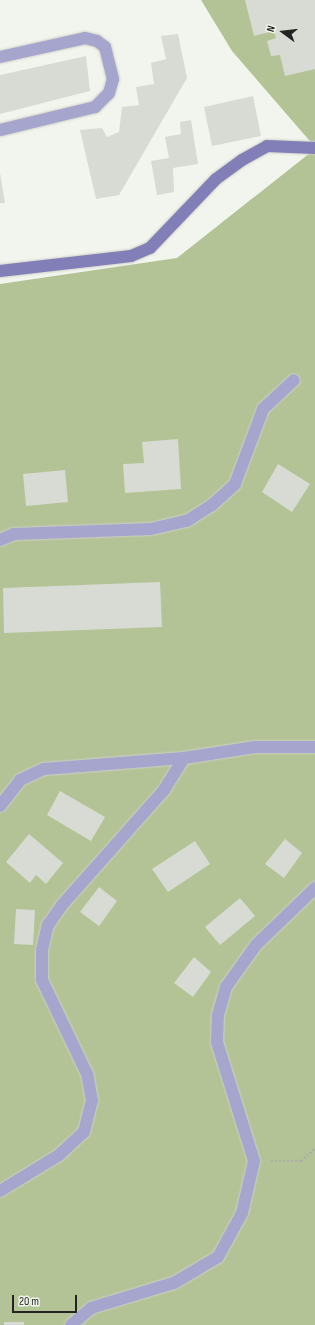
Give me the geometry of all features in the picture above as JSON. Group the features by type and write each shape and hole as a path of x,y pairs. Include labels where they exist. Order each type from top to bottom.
{"street":[{"path":"0,57 85,38 97,40 105,47 113,78 109,93 95,107 0,130"},
{"path":"0,271 131,256 150,248 216,179 242,160 267,146 315,148"},
{"path":"0,540 14,534 151,529 187,521 212,505 235,484 263,409 294,380"},
{"path":"0,806 20,780 44,769 184,758 255,747 315,748"},
{"path":"0,1191 59,1155 84,1132 92,1102 87,1074 42,980 42,950 48,925 62,905 164,790 184,758"},
{"path":"71,1325 91,1308 174,1283 218,1257 242,1213 254,1161 217,1042 218,1015 226,988 256,945 315,888"}],"path":[{"path":"254,1161 301,1161 315,1148"}],"green space":[{"path":"201,0 315,0 315,147 232,51"},
{"path":"315,149 315,1325 0,1325 0,284 177,258"}],"building":[{"path":"245,0 315,0 315,69 285,76 280,55 271,56 267,41 276,38 274,31 254,36"},
{"path":"178,34 187,78 119,195 96,199 80,130 102,128 107,137 119,132 122,107 139,105 136,87 154,84 151,63 166,59 161,36"},
{"path":"86,56 90,91 0,114 0,75"},
{"path":"253,96 261,136 212,146 204,107"},
{"path":"191,120 198,164 173,168 174,192 157,195 151,161 169,158 165,137 181,134 180,122"},
{"path":"0,173 5,203 0,203"},
{"path":"178,439 181,489 125,493 123,464 144,463 142,442"},
{"path":"278,464 310,484 292,512 262,492"},
{"path":"65,470 68,502 26,506 23,474"},
{"path":"160,582 162,627 4,633 3,588"},
{"path":"60,791 105,817 91,841 47,815"},
{"path":"29,834 63,863 46,884 36,875 30,883 6,862"},
{"path":"285,839 302,853 284,878 265,864"},
{"path":"195,841 210,864 168,892 152,869"},
{"path":"99,887 117,901 99,926 80,912"},
{"path":"240,898 255,916 220,945 205,927"},
{"path":"16,909 35,910 33,945 14,944"},
{"path":"194,957 211,972 193,997 174,983"},
{"path":"4,1322 24,1322 24,1325 4,1325"}]}
